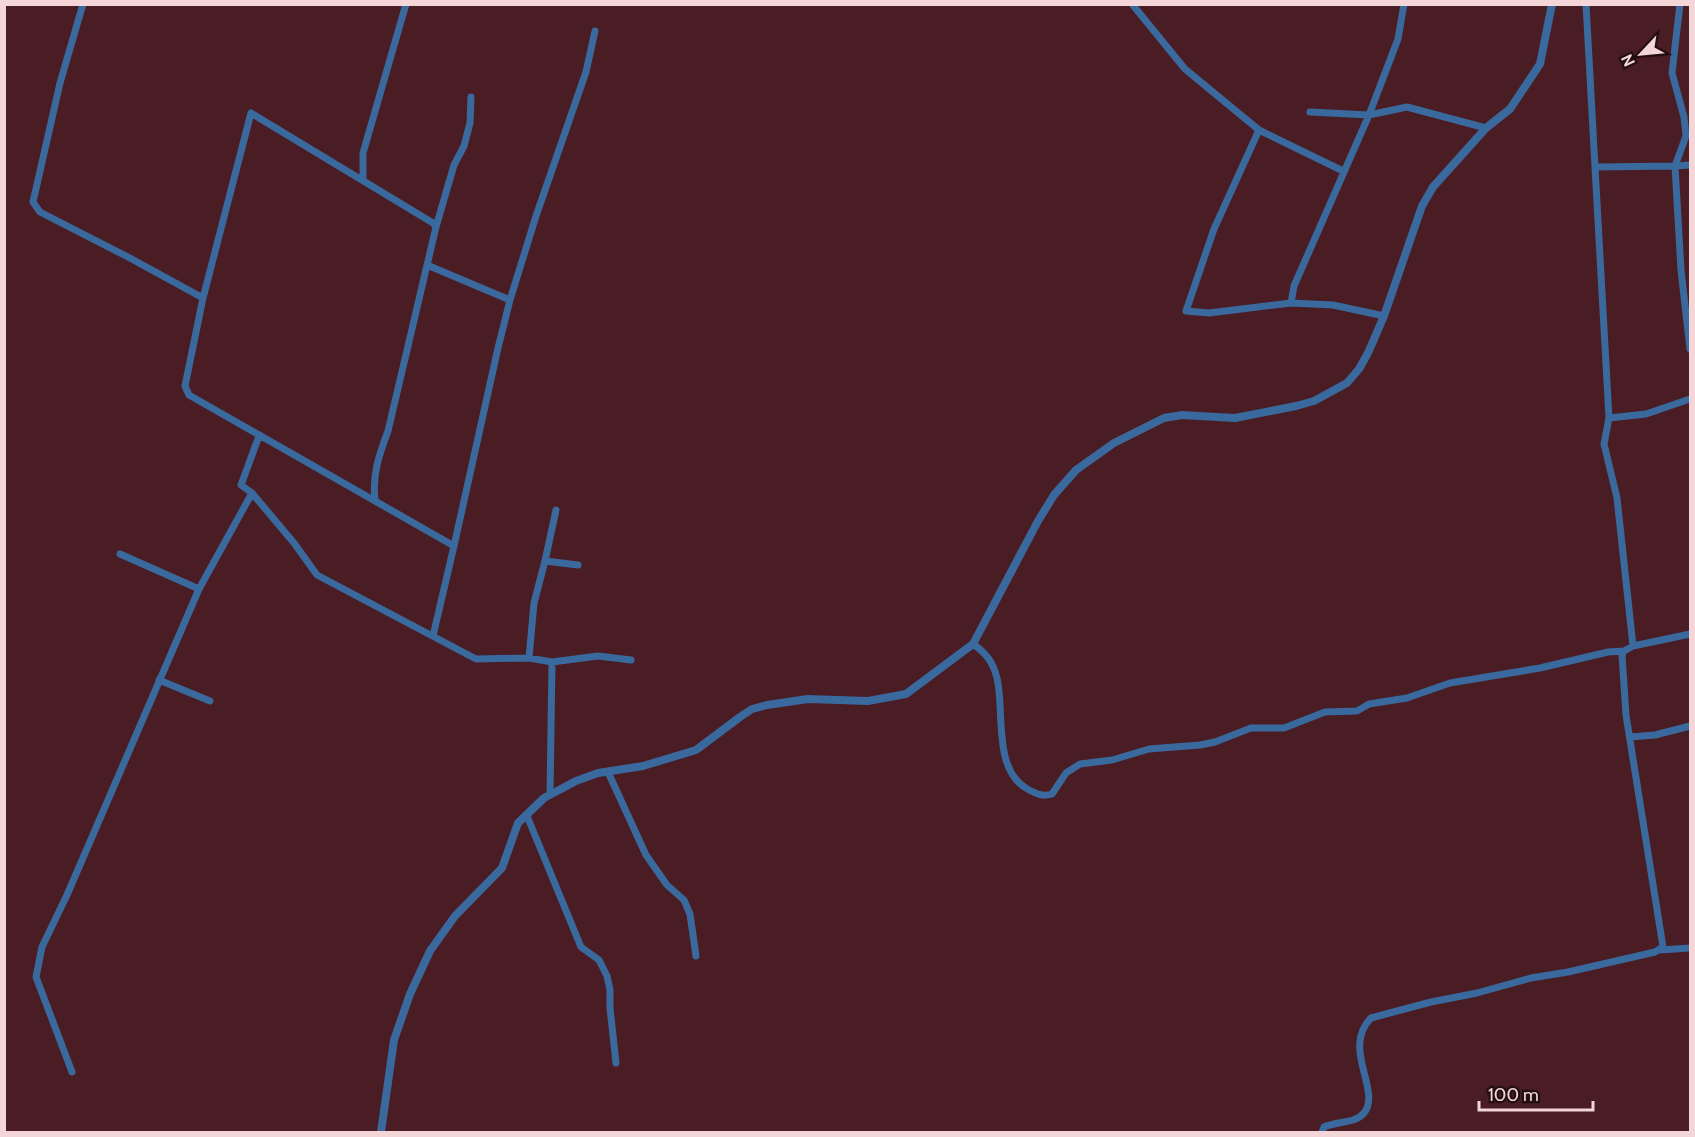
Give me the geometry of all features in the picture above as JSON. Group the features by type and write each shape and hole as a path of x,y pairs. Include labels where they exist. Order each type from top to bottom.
{"street":[{"path":"83,4 60,83 33,202 40,212 203,298"},
{"path":"363,179 363,153 406,4"},
{"path":"1132,4 1185,69 1259,130 1343,171"},
{"path":"1291,303 1294,286 1369,115 1398,39 1404,4"},
{"path":"381,1132 394,1040 410,994 430,951 455,916 502,868 518,823 543,798 576,781 643,766 696,750 746,713 767,705 808,699 868,701 906,694 973,644 1054,495 1076,470 1114,443 1164,418 1182,415 1235,418 1296,406 1314,400 1347,383 1359,369 1384,316 1422,206 1433,187 1486,128 1510,109 1540,64 1552,4"},
{"path":"1586,4 1609,418 1604,444 1617,498 1633,646"},
{"path":"1680,4 1672,73 1684,117 1686,136 1676,166 1681,270 1690,349"},
{"path":"433,636 510,300 536,216 586,72 595,32"},
{"path":"375,500 373,482 377,460 388,431 436,227 454,165 464,146 470,123 471,98"},
{"path":"1310,112 1369,115 1407,107 1486,128"},
{"path":"436,227 363,179 251,113 203,298 185,386 189,395 454,546"},
{"path":"1259,130 1214,229 1186,310 1209,313 1291,303 1333,305 1384,316"},
{"path":"1595,167 1690,165"},
{"path":"427,265 510,300"},
{"path":"1609,418 1646,414 1690,399"},
{"path":"259,436 241,485 252,494 294,543 317,575 476,659 529,658 552,662 598,656 631,660"},
{"path":"72,1072 36,977 42,947 67,896 199,589 252,494"},
{"path":"529,658 534,603 556,510"},
{"path":"120,554 199,589"},
{"path":"545,561 578,565"},
{"path":"973,644 985,652 993,666 1003,745 1010,771 1019,784 1045,796 1052,794 1066,773 1080,764 1112,760 1149,749 1200,745 1251,728 1284,728 1325,712 1357,711 1370,704 1407,698 1450,683 1540,668 1608,652 1624,651 1633,646 1690,634"},
{"path":"1624,651 1622,656 1625,705 1664,942 1660,950"},
{"path":"550,795 552,662"},
{"path":"159,681 210,701"},
{"path":"1630,737 1654,735 1690,726"},
{"path":"608,772 646,855 667,885 684,900 690,914 696,956"},
{"path":"527,816 581,947 599,960 607,976 616,1063"},
{"path":"1322,1132 1324,1127 1330,1124 1347,1121 1365,1112 1369,1100 1359,1044 1365,1024 1371,1018 1531,978 1568,972 1660,950 1690,948"}]}
